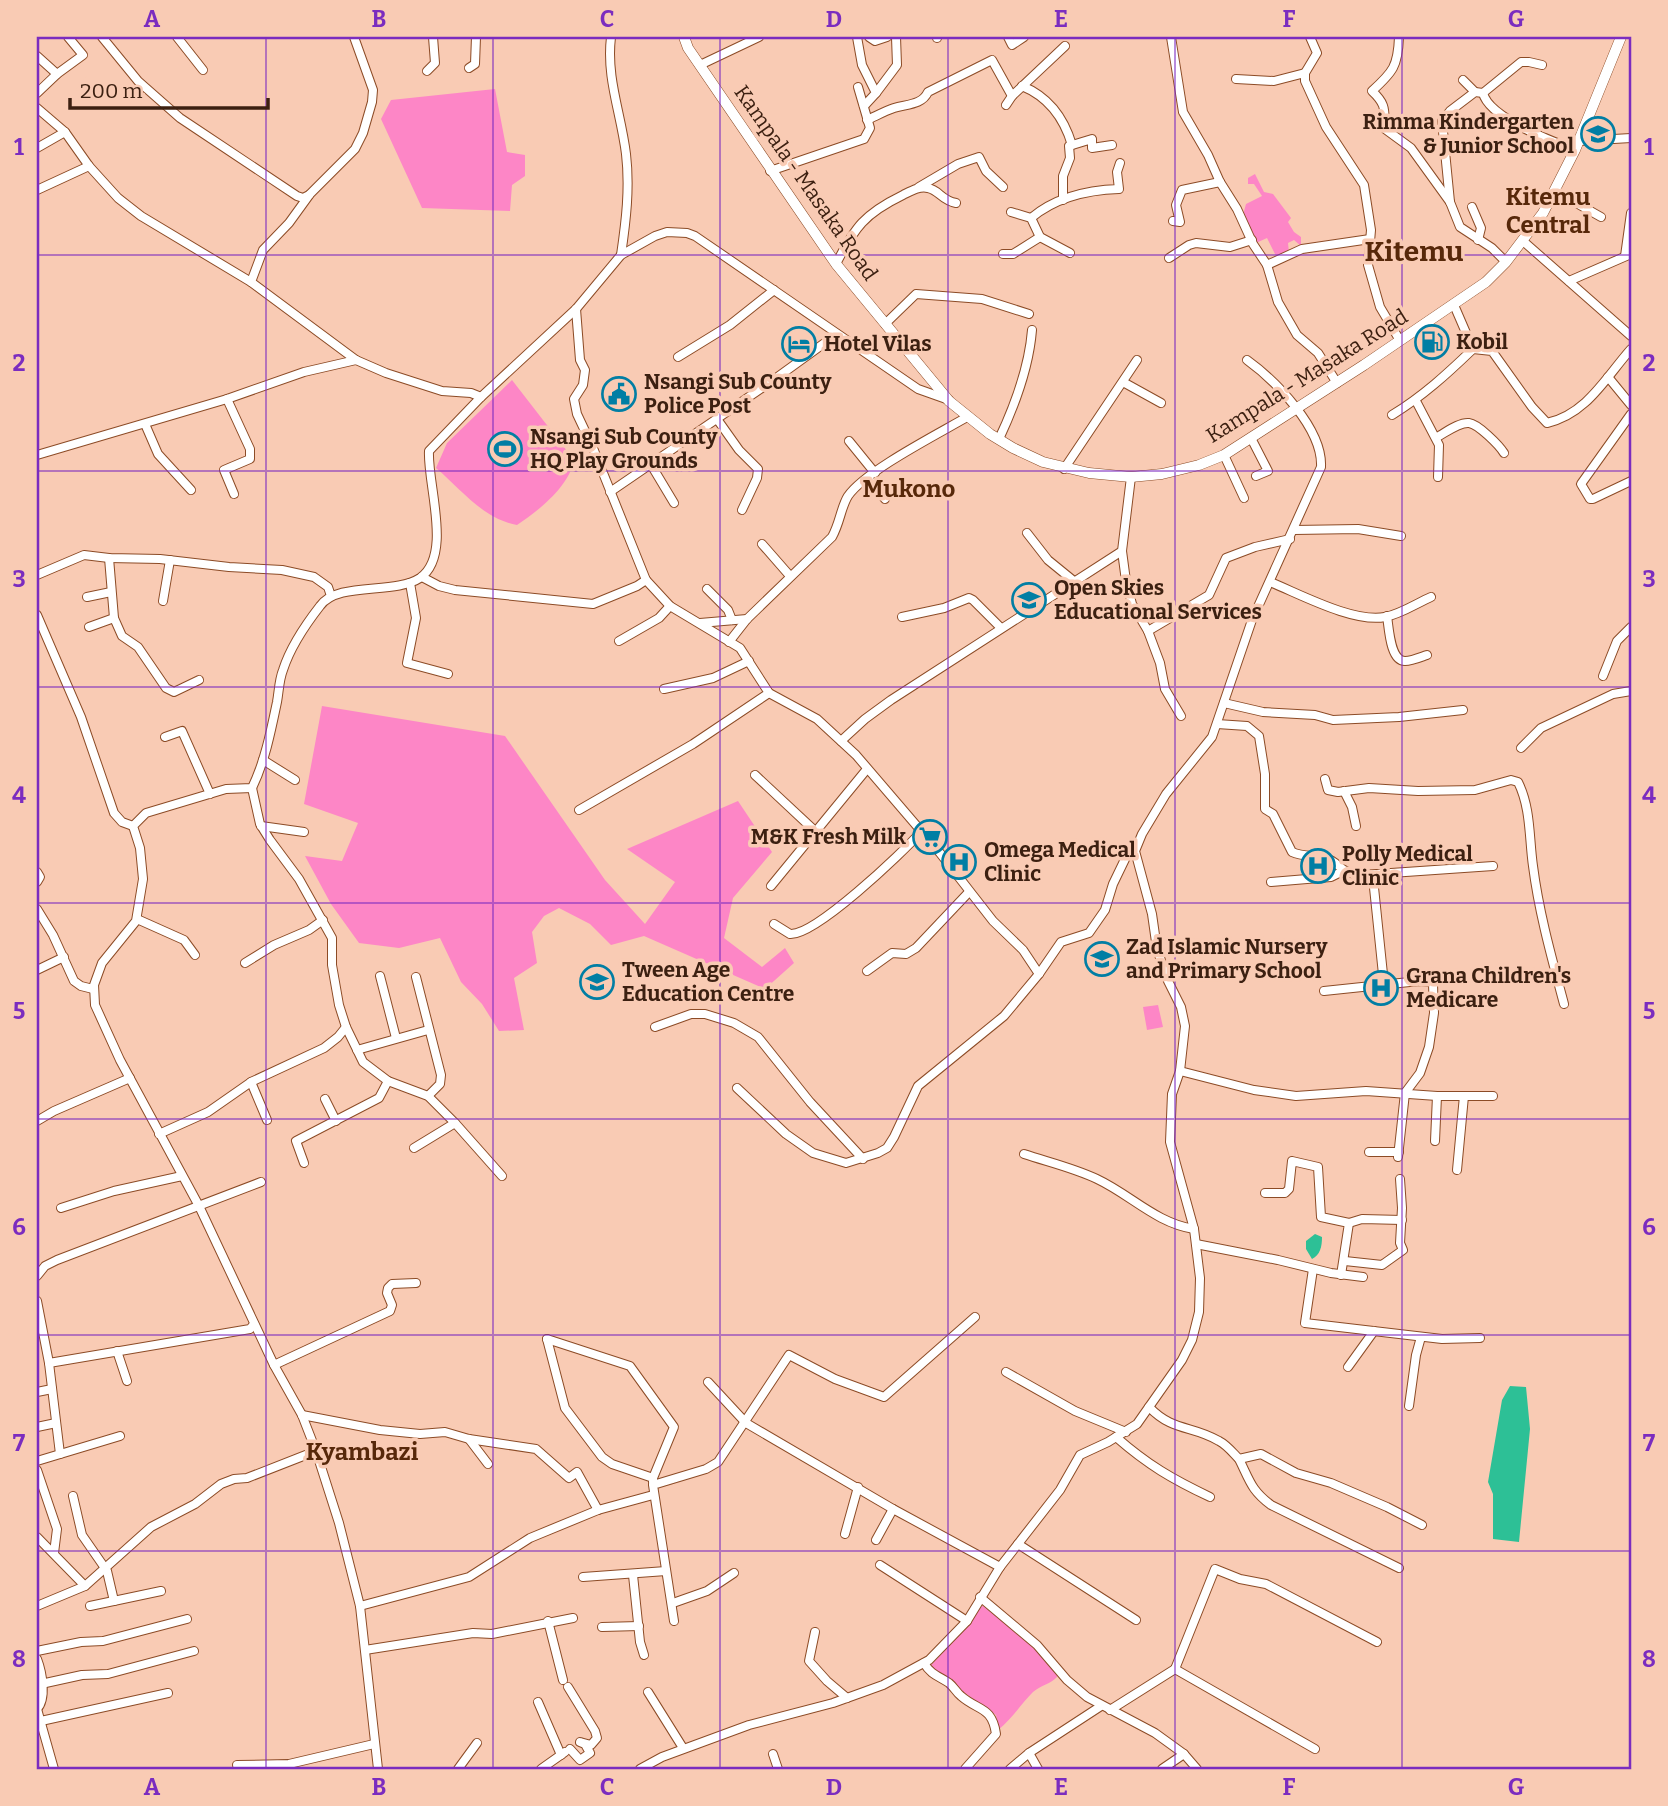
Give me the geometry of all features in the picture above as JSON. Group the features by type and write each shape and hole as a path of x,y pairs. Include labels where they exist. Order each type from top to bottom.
{"main road":[{"name":"Kampala - Masaka Road","path":"684,37 770,171 836,264 949,401 999,439 1043,462 1089,473 1131,477 1162,474 1199,465 1224,455 1337,383 1486,282 1523,241 1555,191 1577,146 1621,37"}],"street":[{"path":"37,93 83,55 68,37"},
{"path":"102,37 138,81 180,118 297,196 303,198 310,194"},
{"path":"177,37 203,70"},
{"path":"251,282 263,250 289,223 310,194 355,149 369,115 373,90 354,37"},
{"path":"427,71 435,63 433,37"},
{"path":"469,68 475,64 477,37"},
{"path":"611,37 610,72 626,152 629,204 621,255"},
{"path":"700,65 759,37"},
{"path":"857,37 862,65 876,93"},
{"path":"869,37 875,41 887,37"},
{"path":"864,106 897,65 896,37"},
{"path":"1008,37 1012,45 1024,37"},
{"path":"1171,37 1183,112 1267,265 1279,302 1297,335 1318,353 1337,383"},
{"path":"1310,37 1317,53 1305,73 1305,81 1326,127 1364,186 1369,212 1368,265 1380,307 1399,339"},
{"path":"1399,37 1399,57 1393,71 1372,91 1381,99 1386,112 1385,129 1410,148 1450,202 1460,226 1492,248 1506,262"},
{"path":"1006,105 1022,86 1065,47"},
{"path":"37,56 57,74"},
{"path":"867,120 894,108 919,102 928,92 992,60 1012,96"},
{"path":"1450,202 1442,121 1450,111 1521,62 1542,65"},
{"path":"1236,79 1274,81 1305,73"},
{"path":"1463,79 1490,106 1512,122 1577,146 1631,138"},
{"path":"1022,86 1041,95 1062,117 1072,145"},
{"path":"770,171 858,143 868,135 870,128 858,87"},
{"path":"37,108 65,132 89,166 118,198 141,216 251,282 356,360 442,391 471,393 481,397"},
{"path":"37,148 65,132"},
{"path":"1063,200 1063,176 1070,158 1069,146 1092,139 1092,148 1112,145"},
{"path":"836,264 852,233 866,217 884,204 958,164 979,157 986,170 1003,187"},
{"path":"1031,218 1041,210 1091,190 1119,189 1117,172 1120,163"},
{"path":"37,190 89,166"},
{"path":"1173,221 1180,222 1176,205 1182,190 1220,183"},
{"path":"917,188 933,190 945,201 956,203"},
{"path":"1555,191 1601,217"},
{"path":"1472,207 1480,228 1478,240"},
{"path":"1011,212 1031,218 1040,237 1070,253"},
{"path":"1569,281 1628,255 1631,214"},
{"path":"502,1176 455,1122 428,1096 388,1081 363,1062 345,1027 332,965 332,938 299,879 261,826 252,788 263,760 282,671 294,647 319,607 331,596 410,583 422,577 430,565 438,533 428,467 429,451 481,397 576,309 621,255 655,236 667,232 687,233 918,388 949,401"},
{"path":"1003,254 1013,254 1040,237"},
{"path":"1267,265 1302,249 1370,239"},
{"path":"1170,258 1196,243 1230,247 1252,240"},
{"path":"1523,241 1631,336"},
{"path":"678,356 730,325 774,290"},
{"path":"885,324 916,294 982,299 1029,314"},
{"path":"1454,304 1473,349"},
{"path":"576,309 580,360 585,370 583,385 574,399 575,407 646,580 670,606 740,648 769,693 817,719 841,741 921,832 993,921 1023,950 1040,974"},
{"path":"999,439 1014,406 1030,355 1032,330"},
{"path":"610,492 837,334"},
{"path":"1473,349 1492,351 1532,407 1547,423 1585,403 1603,386 1631,349"},
{"path":"1392,415 1416,401 1453,371 1473,349"},
{"path":"37,455 227,399 304,372 356,360"},
{"path":"1064,468 1137,360"},
{"path":"643,1769 683,1748 749,1725 788,1716 883,1685 924,1663 967,1621 1000,1567 1060,1490 1080,1455 1137,1424 1182,1360 1192,1340 1199,1312 1200,1278 1194,1229 1170,1142 1172,1094 1180,1070 1184,1016 1157,949 1152,914 1135,851 1166,794 1212,737 1252,620 1320,472 1321,452 1297,408 1267,374 1247,360"},
{"path":"1608,377 1631,405"},
{"path":"1123,382 1161,403"},
{"path":"227,399 250,449 250,459 224,470 234,494"},
{"path":"1416,401 1437,437 1440,452 1438,477"},
{"path":"1631,414 1581,484 1590,499 1593,499 1631,481"},
{"path":"729,642 747,619 832,537 840,524 848,497 871,476 967,417"},
{"path":"717,419 739,450 758,469 757,478 742,510"},
{"path":"1437,437 1465,423 1471,423 1498,444 1504,453"},
{"path":"145,424 158,454 191,490"},
{"path":"1251,438 1268,471 1256,476"},
{"path":"849,441 886,499"},
{"path":"1224,455 1244,498"},
{"path":"650,463 674,503"},
{"path":"1131,477 1122,551 1126,580 1132,604 1160,663 1165,690 1181,716"},
{"path":"1147,631 1209,595 1226,558 1255,547 1292,535 1358,529 1401,536"},
{"path":"1027,533 1048,560 1075,582"},
{"path":"762,544 790,576"},
{"path":"841,741 891,700 1122,551"},
{"path":"37,575 84,555 170,560 229,567 282,569 314,577 328,587 331,596"},
{"path":"109,558 114,618 122,636 138,646 166,688 174,692 199,680"},
{"path":"163,601 170,560"},
{"path":"422,577 439,586 455,590 593,604 646,580"},
{"path":"1270,582 1352,614 1371,618 1387,616 1431,597"},
{"path":"410,583 415,618 407,663 448,674"},
{"path":"707,589 728,610 732,620"},
{"path":"87,597 111,592"},
{"path":"902,617 944,608 969,598 1001,628"},
{"path":"619,641 659,618 670,606"},
{"path":"37,615 81,717 114,813 122,822 133,826"},
{"path":"1387,616 1394,654 1404,661 1427,655"},
{"path":"89,627 114,618"},
{"path":"700,623 747,619"},
{"path":"1603,676 1617,641 1631,627"},
{"path":"37,644 47,638"},
{"path":"664,689 713,678 749,661"},
{"path":"1521,748 1541,728 1613,694 1631,691"},
{"path":"579,810 693,744 769,693"},
{"path":"1224,703 1262,712 1315,715 1333,720 1399,717 1463,709"},
{"path":"1217,724 1247,726 1259,736 1265,774 1265,809 1273,814 1292,852 1305,857 1328,859 1343,871"},
{"path":"165,737 182,731 210,794"},
{"path":"263,760 295,780"},
{"path":"771,886 867,769"},
{"path":"755,775 815,831"},
{"path":"1325,779 1328,790 1338,792 1369,788 1475,790 1511,780 1518,782 1525,797 1533,868 1564,1004"},
{"path":"133,826 146,813 226,789 252,788"},
{"path":"1344,791 1352,807 1356,826"},
{"path":"133,826 143,878 137,919 102,963 93,989 95,1005 130,1078 199,1206 274,1365 302,1416 316,1451 339,1522 360,1606 378,1769"},
{"path":"261,826 304,832"},
{"path":"774,924 790,934 803,932 851,896 921,832"},
{"path":"737,1088 786,1134 813,1153 846,1163 887,1148 918,1086 1004,1016 1040,974 1061,942 1089,933 1105,910 1117,872 1129,851 1135,851"},
{"path":"1271,883 1324,878 1343,871 1371,875 1493,866"},
{"path":"37,872 40,877 37,882"},
{"path":"1371,875 1384,984"},
{"path":"867,971 892,953 906,954 916,948 969,892"},
{"path":"37,909 53,934 74,981 93,989"},
{"path":"137,919 184,940 195,955"},
{"path":"245,963 323,920"},
{"path":"37,970 64,957"},
{"path":"380,976 397,1038"},
{"path":"416,977 441,1076 440,1084 428,1096"},
{"path":"1324,991 1425,981 1433,984 1434,1013 1429,1046 1420,1073 1405,1093 1398,1154 1369,1152"},
{"path":"655,1027 691,1014 705,1014 734,1023 758,1037 810,1102 863,1159"},
{"path":"159,1134 208,1112 251,1082 324,1048 338,1037 345,1027"},
{"path":"357,1050 428,1030"},
{"path":"1180,1070 1275,1094 1319,1095 1366,1091 1437,1096 1493,1096"},
{"path":"37,1121 130,1078"},
{"path":"304,1163 296,1141 379,1098 388,1081"},
{"path":"251,1082 268,1120"},
{"path":"1435,1141 1437,1096"},
{"path":"1458,1170 1464,1096"},
{"path":"325,1099 336,1121"},
{"path":"414,1148 455,1122"},
{"path":"1024,1154 1098,1180 1176,1226 1194,1229"},
{"path":"1265,1193 1284,1193 1289,1189 1292,1161 1310,1164 1318,1167 1321,1217 1349,1223 1362,1219 1402,1220"},
{"path":"61,1208 114,1191 182,1176"},
{"path":"1345,1261 1382,1265 1403,1250 1399,1243 1402,1220 1401,1179"},
{"path":"37,1276 45,1266 57,1260 261,1182"},
{"path":"1341,1275 1349,1223"},
{"path":"1196,1244 1341,1275 1363,1277"},
{"path":"1313,1269 1305,1323 1442,1339 1480,1338"},
{"path":"274,1365 390,1311 392,1305 387,1293 388,1287 392,1284 416,1283"},
{"path":"37,1301 48,1359 60,1454"},
{"path":"674,1621 653,1482 674,1427 630,1366 547,1339 565,1408 601,1457 612,1465 653,1482 706,1469 718,1462 789,1355 835,1380 884,1397 975,1317"},
{"path":"37,1358 117,1351 250,1329 254,1324"},
{"path":"1348,1367 1374,1331"},
{"path":"1409,1406 1421,1337"},
{"path":"117,1351 127,1381"},
{"path":"1006,1372 1075,1411 1126,1432"},
{"path":"708,1382 746,1423 893,1509 1000,1567"},
{"path":"37,1392 52,1389"},
{"path":"1149,1407 1160,1419 1170,1424 1219,1440 1239,1460 1256,1493 1271,1505 1399,1568"},
{"path":"302,1416 380,1430 420,1434 444,1432 537,1449 569,1478 577,1472 598,1510"},
{"path":"37,1427 56,1423"},
{"path":"37,1461 120,1436"},
{"path":"1116,1437 1144,1462 1210,1497"},
{"path":"469,1438 488,1464"},
{"path":"37,1606 85,1586 151,1527 195,1504 221,1484 247,1478 316,1451"},
{"path":"1239,1460 1261,1454 1296,1473 1331,1483 1422,1525"},
{"path":"37,1470 57,1529 54,1553"},
{"path":"845,1534 858,1487"},
{"path":"360,1606 469,1577 530,1538 598,1510 653,1495"},
{"path":"72,1496 82,1535 107,1571 114,1601"},
{"path":"876,1540 893,1509"},
{"path":"37,1537 85,1586"},
{"path":"1018,1544 1136,1620"},
{"path":"880,1565 967,1621"},
{"path":"1110,1710 1175,1669 1215,1569 1240,1580 1266,1584 1377,1642"},
{"path":"583,1577 666,1571"},
{"path":"673,1603 707,1591 734,1573"},
{"path":"633,1575 644,1655"},
{"path":"90,1606 161,1591"},
{"path":"980,1597 1037,1645 1068,1680 1101,1706 1155,1733 1184,1754 1197,1769"},
{"path":"365,1650 473,1633 492,1634 573,1618"},
{"path":"37,1651 81,1642 103,1641 187,1619"},
{"path":"548,1621 565,1684 597,1738 591,1745 582,1741"},
{"path":"602,1627 639,1626"},
{"path":"815,1632 809,1661 847,1698"},
{"path":"41,1684 82,1675 108,1674 194,1651"},
{"path":"37,1659 43,1700 37,1709 54,1769"},
{"path":"924,1663 934,1676 989,1713 994,1722 996,1734 965,1769"},
{"path":"1175,1669 1315,1749"},
{"path":"648,1692 683,1748"},
{"path":"41,1721 168,1693"},
{"path":"538,1702 561,1755"},
{"path":"1010,1769 1029,1753 1101,1706"},
{"path":"541,1769 582,1741"},
{"path":"570,1749 580,1760 590,1753 582,1741"},
{"path":"458,1769 477,1743"},
{"path":"237,1765 289,1764 374,1744"},
{"path":"1029,1753 1038,1769"},
{"path":"773,1754 778,1769"},
{"path":"1162,1769 1184,1754"}],"shaded area":[{"path":"495,89 507,152 525,155 525,176 512,185 510,211 422,208 381,119 391,100"},
{"path":"1255,174 1264,192 1273,194 1291,218 1288,222 1294,232 1301,237 1301,246 1294,240 1288,243 1289,253 1277,258 1267,238 1256,243 1243,215 1246,204 1262,196 1254,184 1248,184 1248,178"},
{"name":"Nsangi Sub County HQ Play Grounds","path":"512,380 574,460 559,489 517,525 483,510 436,468 447,443"},
{"path":"322,706 505,736 605,880 645,924 675,882 627,849 738,801 772,852 733,898 724,938 762,967 785,948 794,963 765,989 644,936 611,945 590,924 559,908 544,916 532,932 537,963 514,978 524,1030 499,1031 482,1004 461,982 440,938 399,948 359,943 331,904 305,856 342,861 358,823 304,804"},
{"path":"1158,1005 1163,1027 1147,1030 1143,1007"},
{"path":"1315,1234 1322,1237 1322,1244 1319,1253 1312,1259 1306,1249 1306,1241"},
{"path":"1510,1386 1526,1387 1530,1429 1519,1542 1493,1539 1493,1494 1488,1482 1502,1400"},
{"path":"983,1606 1033,1645 1057,1671 1057,1677 1033,1692 998,1730 996,1715 932,1670 931,1665 968,1626 979,1607"}],"place":[{"name":"Rimma Kindergarten & Junior School","path":"1598,134"},
{"name":"Kobil","path":"1432,342"},
{"name":"Hotel Vilas","path":"799,344"},
{"name":"Nsangi Sub County Police Post","path":"619,394"},
{"name":"Nsangi Sub County HQ Play Grounds","path":"505,449"},
{"name":"Open Skies Educational Services","path":"1029,600"},
{"name":"M&K Fresh Milk","path":"930,837"},
{"name":"Omega Medical Clinic","path":"959,862"},
{"name":"Polly Medical Clinic","path":"1318,866"},
{"name":"Zad Islamic Nursery and Primary School","path":"1102,959"},
{"name":"Tween Age Education Centre","path":"597,982"},
{"name":"Grana Children's Medicare","path":"1381,988"}],"district":[{"name":"Kitemu Central","path":"1548,211"},
{"name":"Kitemu","path":"1414,251"},
{"name":"Mukono","path":"909,489"},
{"name":"Kyambazi","path":"362,1452"}]}
